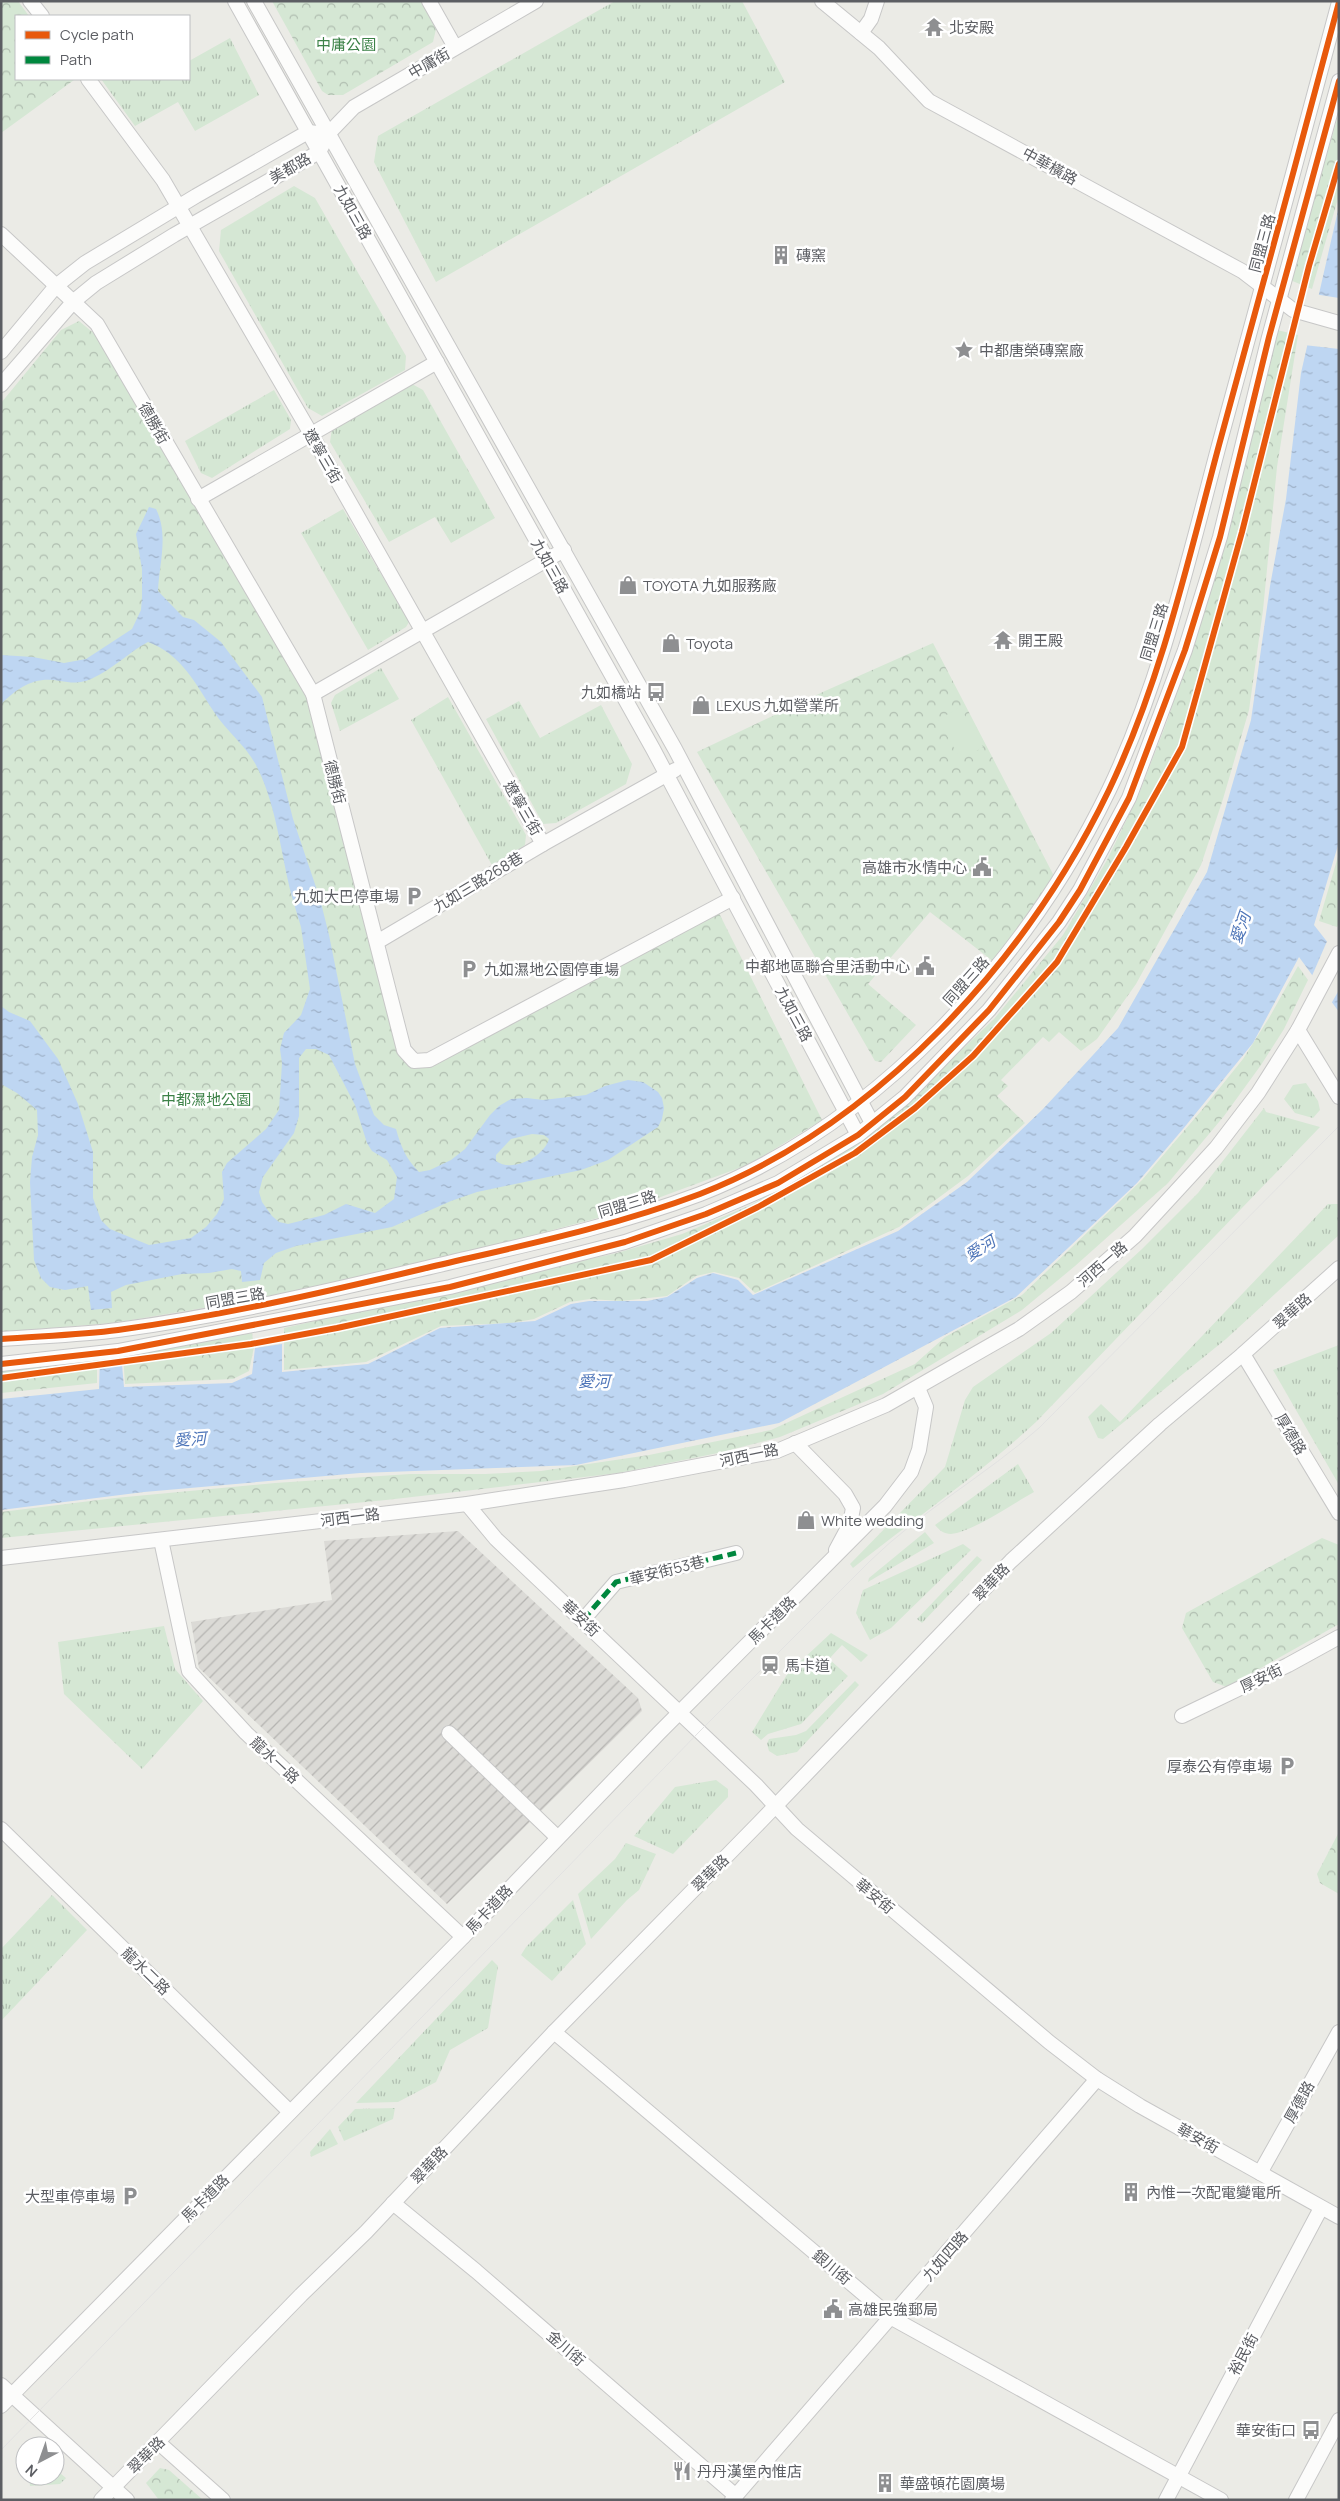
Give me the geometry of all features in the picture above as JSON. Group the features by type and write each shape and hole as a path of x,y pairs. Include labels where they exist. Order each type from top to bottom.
{"street":[{"path":"30,1 41,15"},
{"name":"九如三路","path":"235,1 667,774 858,1134"},
{"name":"九如三路","path":"254,1 684,765 872,1123"},
{"path":"429,1 455,48"},
{"name":"中庸街","path":"329,133 354,107 536,1"},
{"name":"中華橫路","path":"822,1 879,48 930,101 1242,271 1293,310 1339,323"},
{"path":"861,33 871,19 877,1"},
{"name":"同盟三路","path":"1,1339 116,1330 274,1304 614,1223 701,1193 766,1164 846,1113 890,1077 963,1004 1011,950 1061,878 1109,790 1132,736 1167,637 1339,2"},
{"name":"遼寧三街","path":"89,80 163,180 311,434 543,844"},
{"name":"同盟三路","path":"1,1364 118,1351 450,1287 625,1242 706,1214 778,1183 858,1134 905,1097 980,1020 1026,964 1080,890 1130,798 1185,650 1220,537 1279,301 1339,81"},
{"name":"美都路","path":"1,352 56,286 85,263 308,132 329,133 319,152 190,226 96,283 74,301 1,385"},
{"name":"德勝街","path":"1,234 97,324 313,694 404,1050 414,1060 429,1060 733,898"},
{"path":"198,499 437,362"},
{"path":"313,694 564,550"},
{"name":"九如三路268巷","path":"377,942 543,844 684,765"},
{"path":"1061,878 1080,890"},
{"name":"河西一路","path":"1,1558 468,1504 624,1480 777,1451 886,1405 991,1346 1046,1310 1090,1276 1135,1236 1216,1148 1258,1093 1298,1030 1339,953"},
{"path":"963,1004 980,1020"},
{"path":"1298,1030 1339,1097"},
{"name":"翠華路","path":"101,2500 393,2203 554,2032 1011,1561 1160,1424 1243,1354 1339,1268"},
{"name":"厚德路","path":"1243,1354 1339,1513"},
{"name":"馬卡道路","path":"1,2406 463,1937 557,1837 885,1506 911,1472 919,1450 926,1408 918,1388"},
{"path":"795,1443 845,1494 853,1508 850,1524 822,1571"},
{"name":"華安街","path":"468,1504 496,1540 584,1620 680,1712 756,1785 797,1829 978,1984 1097,2079 1339,2218"},
{"name":"龍水一路","path":"161,1540 189,1671 246,1733 463,1937"},
{"name":"華安街53巷","path":"584,1620 616,1582 736,1553"},
{"name":"厚安街","path":"1182,1716 1288,1665 1339,1637"},
{"path":"449,1733 557,1837"},
{"name":"龍水二路","path":"1,1829 290,2112"},
{"name":"銀川街","path":"554,2032 892,2318 1221,2500"},
{"name":"厚德路","path":"1260,2173 1339,2032"},
{"name":"九如四路","path":"734,2498 892,2318 1097,2079"},
{"name":"金川街","path":"393,2203 476,2270 734,2498"},
{"name":"裕民街","path":"1166,2500 1321,2208"},
{"path":"1,2385 127,2500"},
{"path":"1296,2500 1339,2420"},
{"path":"159,2443 223,2500"}],"shaded area":[{"path":"458,1531 638,1698 642,1711 447,1904 199,1668 191,1622 332,1600 324,1541"}],"green space":[{"path":"1,1 18,1 28,15 15,15 15,80 74,80 1,133"},
{"name":"中庸公園","path":"272,1 421,1 436,29 433,42 343,95 328,95 322,91"},
{"path":"615,1 742,1 785,82 436,282 374,162 378,136"},
{"path":"230,38 259,95 195,131 178,102 135,126 102,80 190,80 190,60"},
{"path":"1339,113 1339,195 1312,289 1290,280"},
{"path":"294,186 315,198 406,356 405,370 322,416 308,408 219,251 221,230"},
{"name":"中都濕地公園","path":"79,321 97,336 313,694 404,1050 414,1061 719,913 822,1120 750,1164 620,1212 444,1259 270,1297 113,1323 1,1332 1,403 61,330"},
{"path":"1277,330 1298,335 1277,467 1263,610 1249,710 1223,799 1201,865 1136,984 1097,1039 1081,1051 1059,1032 1049,1042 1043,1037 1001,1080 1008,1086 997,1096 1025,1123 968,1176 899,1227 755,1293 739,1278 714,1272 696,1276 667,1296 621,1301 590,1299 570,1302 534,1319 512,1323 441,1326 366,1362 284,1370 284,1328 617,1253 682,1234 751,1205 852,1146 896,1112 994,1019 1063,935 1107,860 1139,794 1169,716 1235,499"},
{"path":"412,384 423,390 495,518 451,543 435,517 389,542 330,442 332,428"},
{"path":"274,390 291,420 290,429 212,478 201,473 185,441"},
{"path":"343,509 409,622 406,627 368,650 301,533"},
{"path":"933,643 1054,876 1044,894 994,962 930,912 868,984 916,1025 881,1062 875,1061 697,752 825,691"},
{"path":"381,668 399,699 340,731 331,703 335,695"},
{"path":"448,697 526,835 525,845 493,867 411,720"},
{"path":"519,701 540,738 601,705 632,764 626,784 556,823 543,824 486,719"},
{"path":"960,707 983,747 961,760 938,720"},
{"path":"1339,853 1339,924 1337,927 1319,921"},
{"path":"1298,966 1308,980 1284,1029 1261,1065 1224,1116 1168,1183 1075,1266 1022,1310 883,1394 780,1437 718,1453 619,1473 386,1500 1,1538 1,1512 115,1498 275,1483 410,1474 485,1474 541,1471 649,1455 771,1430 915,1364 945,1337 1022,1295 1142,1180 1201,1111 1243,1059 1269,1018"},
{"path":"1306,1083 1318,1101 1320,1110 1313,1118 1295,1113 1284,1099 1293,1085"},
{"path":"1264,1108 1266,1112 1320,1127 1036,1422 969,1479 853,1568 850,1564 945,1467 965,1400 973,1387 1051,1333 1142,1249 1198,1193"},
{"path":"1328,1204 1339,1204 1339,1235 1226,1339 1103,1439 1098,1438 1088,1417 1101,1404 1120,1422"},
{"path":"252,1333 254,1347 249,1371 233,1379 125,1384 123,1354"},
{"path":"1339,1345 1339,1485 1273,1370"},
{"path":"97,1357 97,1383 1,1393 1,1368"},
{"path":"1018,1464 1034,1492 981,1523 960,1532 946,1533 935,1525"},
{"path":"925,1532 934,1543 868,1582 869,1578"},
{"path":"1322,1538 1339,1545 1339,1624 1227,1687 1213,1682 1182,1628 1186,1613"},
{"path":"963,1544 971,1550 891,1628 870,1640 856,1613 863,1590"},
{"path":"977,1556 982,1560 922,1623 917,1619"},
{"path":"164,1626 175,1669 203,1701 142,1769 64,1694 58,1642"},
{"path":"831,1633 868,1655 861,1662 842,1645 829,1659 848,1676 801,1724 768,1734 761,1740 752,1732 788,1673"},
{"path":"855,1681 859,1685 797,1752 777,1756 769,1751 767,1744 769,1739 796,1735 806,1731"},
{"path":"716,1780 728,1789 728,1797 673,1854 634,1836 675,1787"},
{"path":"1339,1832 1339,1894 1320,1883 1317,1874"},
{"path":"626,1843 656,1854 639,1890 627,1900 591,1939 578,1894 615,1859"},
{"path":"52,1895 87,1930 1,2021 1,1949"},
{"path":"573,1900 586,1944 552,1981 521,1955 526,1947"},
{"path":"492,1960 498,1966 488,2028 450,2050 436,2082 398,2102 356,2103"},
{"path":"395,2108 393,2119 344,2141 338,2127 355,2109"},
{"path":"330,2129 338,2144 311,2157 310,2152"},
{"path":"160,2468 169,2470 203,2500 159,2500 146,2483"}],"water":[{"name":"愛河","path":"1339,206 1339,842 1314,925 1339,957 1339,1012 1299,957 1253,1043 1183,1129 1137,1183 1016,1297 779,1423 576,1465 360,1473 144,1492 1,1510 1,1399 99,1389 100,1357 121,1354 124,1387 232,1383 252,1374 255,1348 282,1344 282,1372 368,1364 440,1328 535,1321 571,1304 589,1301 647,1301 667,1297 697,1278 713,1273 738,1280 753,1295 898,1231 967,1182 1043,1109 1118,1028 1207,872 1251,720 1270,586 1286,499 1301,373"},
{"path":"149,507 156,509 160,519 163,539 158,591 183,617 194,620 221,642 262,697 293,819 320,899 355,1064 374,1115 384,1125 396,1129 404,1152 414,1167 419,1172 430,1170 451,1160 465,1149 490,1115 499,1106 511,1099 543,1100 586,1095 605,1086 628,1080 643,1082 658,1092 662,1098 664,1108 658,1127 608,1160 581,1170 477,1192 451,1201 392,1227 296,1246 276,1253 264,1263 260,1280 242,1282 241,1271 232,1269 209,1273 182,1274 126,1285 111,1292 112,1308 91,1310 88,1286 65,1290 50,1287 41,1278 34,1260 30,1182 32,1157 38,1135 37,1110 17,1093 1,1084 1,1006 9,1012 30,1021 58,1059 78,1104 93,1152 93,1198 101,1220 110,1229 149,1245 191,1238 206,1227 217,1214 224,1199 222,1172 227,1163 266,1129 279,1110 282,1063 280,1049 284,1033 301,1015 310,989 301,927 288,881 270,800 258,769 249,754 219,719 179,662 160,647 148,642 93,678 76,682 42,680 34,682 20,688 1,704 1,655 33,657 64,663 86,659 132,629 141,610 142,597 142,569 136,534","holes":["306,1049 316,1049 329,1055 355,1105 367,1143 372,1151 387,1160 397,1177 394,1199 375,1213 346,1204 324,1215 288,1224 279,1222 262,1202 259,1192 263,1177 294,1133 299,1116 299,1058","532,1134 544,1135 549,1139 541,1152 527,1161 518,1164 510,1165 496,1161 496,1155 511,1139"]}],"pier":[{"path":"1314,294 1339,298 1339,349 1304,345"},
{"path":"1328,939 1339,953 1339,990 1331,1004 1311,978"}],"tram line":[{"path":"1,2450 700,1731 870,1561 910,1526 997,1462 1039,1428 1339,1126"}],"marked path":[{"path":"583,1620 616,1582 736,1553"}],"cycle path":[{"path":"1,1339 118,1330 233,1311 527,1245 597,1227 666,1206 700,1194 765,1164 827,1125 886,1080 940,1030 990,974 1036,915 1075,853 1109,790 1144,706 1172,620 1339,2"},
{"path":"1,1364 118,1351 450,1287 625,1242 706,1214 778,1183 858,1135 905,1097 989,1010 1059,922 1080,890 1129,798 1185,650 1220,537 1269,337 1339,81"},
{"path":"1,1378 251,1344 337,1328 651,1260 758,1207 855,1153 915,1108 973,1056 1057,962 1126,847 1182,747 1242,532 1309,266 1339,164"}],"place":[{"name":"北安殿","path":"934,27"},
{"name":"磚窯","path":"781,255"},
{"name":"中都唐榮磚窯廠","path":"964,350"},
{"name":"TOYOTA 九如服務廠","path":"628,585"},
{"name":"開王殿","path":"1003,640"},
{"name":"Toyota","path":"671,643"},
{"name":"九如橋站","path":"656,692"},
{"name":"LEXUS 九如營業所","path":"701,705"},
{"name":"高雄市水情中心","path":"982,867"},
{"name":"九如大巴停車場","path":"414,896"},
{"name":"中都地區聯合里活動中心","path":"925,966"},
{"name":"九如濕地公園停車場","path":"469,969"},
{"name":"White wedding","path":"806,1520"},
{"name":"馬卡道","path":"770,1665"},
{"name":"厚泰公有停車場","path":"1287,1766"},
{"name":"內惟一次配電變電所","path":"1131,2192"},
{"name":"大型車停車場","path":"130,2196"},
{"name":"高雄民強郵局","path":"833,2309"},
{"name":"華安街口","path":"1311,2430"},
{"name":"丹丹漢堡內惟店","path":"682,2471"},
{"name":"華盛頓花園廣場","path":"885,2483"}]}
